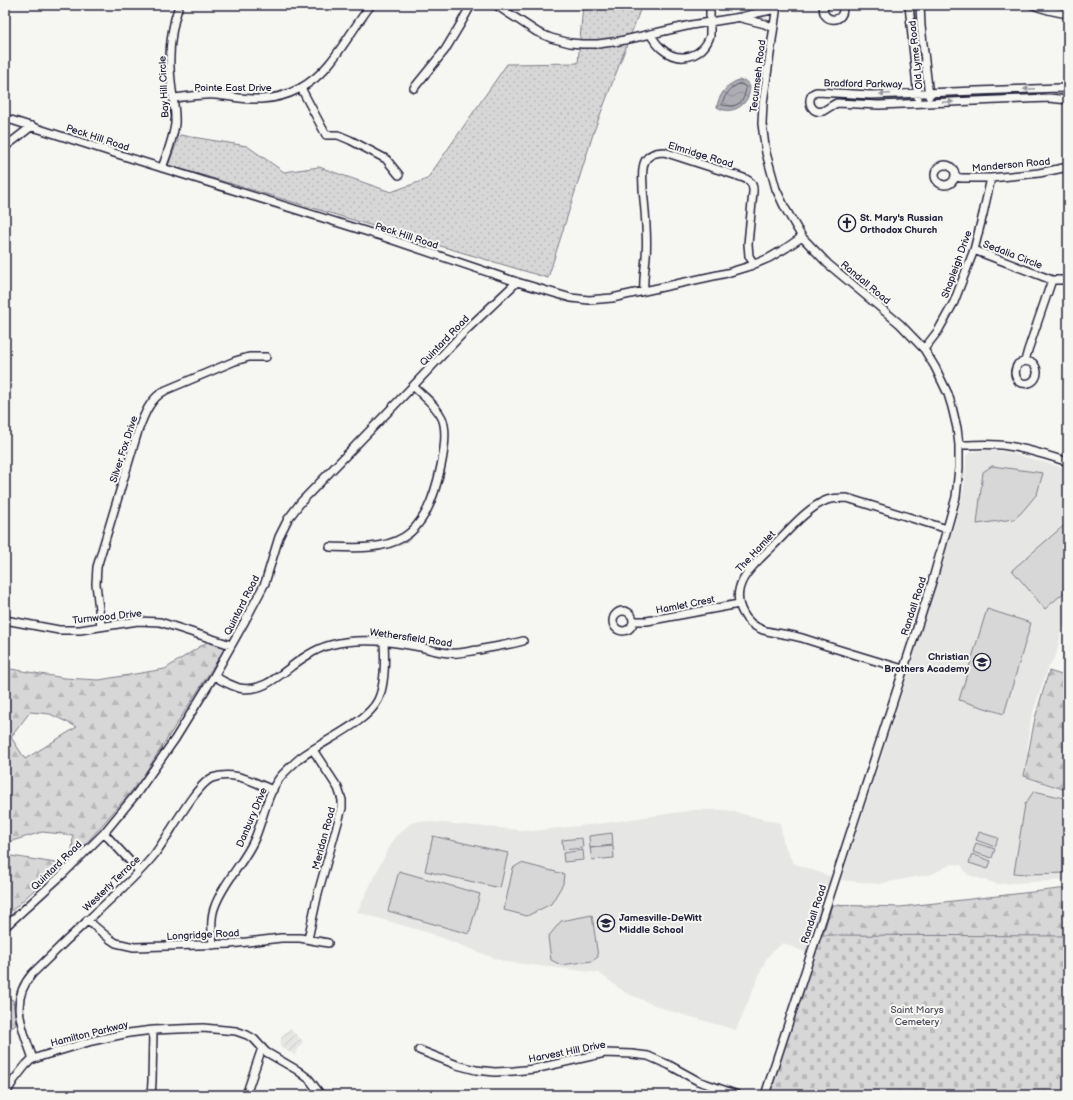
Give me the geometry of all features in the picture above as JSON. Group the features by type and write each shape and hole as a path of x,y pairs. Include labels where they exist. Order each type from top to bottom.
{"street":[{"name":"Bay Hill Circle","path":"162,168 172,138 174,125 173,98 170,80 171,36 179,5"},
{"name":"Pointe East Drive","path":"173,98 215,95 261,99 278,97 295,91 317,77 329,64 371,5"},
{"path":"414,88 444,50 471,5"},
{"path":"496,5 537,32 551,38 570,43 598,44 691,25 740,18 776,7"},
{"path":"650,34 657,44 671,55 680,57 692,56 702,50 709,41 710,5"},
{"path":"824,5 823,9 826,17 833,20 840,17 842,14 842,5"},
{"name":"Old Lyme Road","path":"909,5 919,103"},
{"name":"Old Lyme Road","path":"920,5 930,103"},
{"path":"1033,5 1045,10 1068,14"},
{"name":"Tecumseh Road","path":"776,7 763,103 762,124 766,153 776,189 802,237"},
{"path":"740,18 765,24 773,28"},
{"path":"301,88 326,136 338,135 386,159 399,175"},
{"name":"Bradford Parkway","path":"1068,89 1059,88 870,95 814,92 812,94 810,104 812,109 823,111 837,103 879,105 1049,98 1068,100"},
{"name":"Peck Hill Road","path":"5,118 381,236 517,282 571,298 589,300 612,298 727,273 754,264 786,248 802,237"},
{"path":"5,147 32,126"},
{"name":"Elmridge Road","path":"644,291 647,227 642,179 643,169 649,156 658,152 664,152 750,180 753,192 748,244 749,256 754,264"},
{"name":"Manderson Road","path":"955,177 990,178 1039,173 1068,167"},
{"name":"Shapleigh Drive","path":"924,348 938,331 954,302 974,250 990,178"},
{"name":"Randall Road","path":"765,1095 932,582 956,497 959,468 957,428 948,394 924,348 900,324 828,264 802,237"},
{"name":"Sedalia Circle","path":"974,250 1052,280 1068,280"},
{"path":"1025,361 1052,280"},
{"name":"Quintard Road","path":"5,927 64,873 104,833 137,794 175,739 232,645 265,583 279,537 288,518 301,502 465,331 517,282"},
{"name":"Silver Fox Drive","path":"101,626 96,584 98,566 138,431 146,411 153,400 161,392 235,361 253,356 266,357"},
{"path":"330,547 381,546 394,542 406,536 413,530 427,510 435,490 438,477 445,431 438,411 431,402 413,386"},
{"path":"959,445 985,444 1009,446 1068,462"},
{"name":"The Hamlet","path":"739,604 740,584 745,574 806,513 819,503 827,500 834,498 847,498 947,529"},
{"path":"739,604 750,622 763,630 800,637 903,669"},
{"name":"Hamlet Crest","path":"633,621 647,621 739,604"},
{"name":"Turnwood Drive","path":"5,620 59,630 80,630 138,621 160,622 232,645"},
{"name":"Wethersfield Road","path":"214,676 227,684 240,688 251,689 261,687 278,677 308,654 344,642 363,640 384,642 416,646 452,654 523,641"},
{"name":"Danbury Drive","path":"213,945 212,924 214,906 221,892 249,850 255,838 272,790 282,776 298,760 344,731 373,708 382,688 385,660 384,642"},
{"name":"Meridan Road","path":"308,939 317,896 342,808 342,800 338,788 313,750"},
{"name":"Westerly Terrace","path":"33,1059 19,1014 20,992 32,974 154,855 205,782 210,779 229,775 240,777 272,790"},
{"path":"104,833 139,871"},
{"name":"Longridge Road","path":"88,920 116,943 134,947 230,944 281,938 308,939 328,943"},
{"name":"Hamilton Parkway","path":"5,1095 14,1080 25,1066 33,1059 92,1041 129,1033 153,1030 203,1028 236,1031 247,1035 266,1052 297,1070 309,1079 321,1095"},
{"path":"151,1095 153,1030"},
{"path":"246,1095 262,1048"},
{"name":"Harvest Hill Drive","path":"419,1050 457,1065 476,1070 495,1072 534,1068 605,1053 648,1056 669,1065 698,1081 738,1095"}],"shaded area":[{"name":"Christian Brothers Academy","path":"989,450 1006,452 1068,469 1068,625 1062,628 1056,655 1048,668 1031,718 1024,777 1068,792 1068,880 998,884 968,875 961,865 952,864 932,874 878,884 841,880 896,712 961,503 965,481 966,456 971,452"},
{"name":"Jamesville-DeWitt Middle School","path":"694,810 726,810 780,823 783,841 793,863 832,877 807,953 783,943 772,952 766,959 736,1030 667,1010 626,993 599,973 506,962 432,934 357,912 395,837 411,823 420,821 532,831 597,824"},
{"path":"290,1029 303,1041 295,1055 280,1047 282,1035"}],"green space":[{"path":"583,5 642,5 594,131 548,278 168,165 180,135 247,146 284,172 319,167 391,192 427,179 507,64 578,63"},
{"path":"992,466 1043,473 1037,494 1014,519 977,524 983,472"},
{"path":"1068,522 1068,589 1045,609 1012,570"},
{"path":"987,609 1031,623 1004,714 959,700"},
{"path":"207,642 226,647 140,781 78,853 72,851 73,835 42,832 5,843 5,668 64,678 99,680 165,669","holes":["30,712 50,714 77,727 25,759 11,737"]},
{"path":"1049,671 1068,677 1068,791 1024,776 1035,718"},
{"path":"1034,791 1068,799 1068,873 1014,873 1025,804"},
{"path":"979,832 998,838 995,847 976,840"},
{"path":"612,833 613,845 590,848 589,836"},
{"path":"433,836 508,853 500,888 425,871"},
{"path":"582,838 583,848 563,850 562,840"},
{"path":"976,843 995,849 992,858 973,852"},
{"path":"613,846 614,858 592,860 590,848"},
{"path":"583,850 584,860 564,862 563,853"},
{"path":"972,854 991,861 988,869 969,863"},
{"path":"5,855 62,864 5,917"},
{"path":"521,863 564,874 563,884 551,904 527,916 504,910 513,868"},
{"path":"399,871 480,894 469,934 388,911"},
{"name":"Saint Marys Cemetery","path":"1068,888 1068,1095 772,1095 832,905 900,907"},
{"path":"592,915 598,957 592,961 561,965 551,960 548,937 561,921"},
{"name":"Saint Marys Cemetery","path":"817,935 1068,936 1068,1095 765,1095"},
{"path":"5,997 13,1000 16,1025 5,1032"}],"water":[{"path":"739,80 744,80 750,87 749,94 744,103 736,109 731,110 717,107 724,90"}],"place":[{"name":"St. Mary's Russian Orthodox Church","path":"847,223"},
{"name":"Christian Brothers Academy","path":"982,662"},
{"name":"Jamesville-DeWitt Middle School","path":"606,923"}]}
